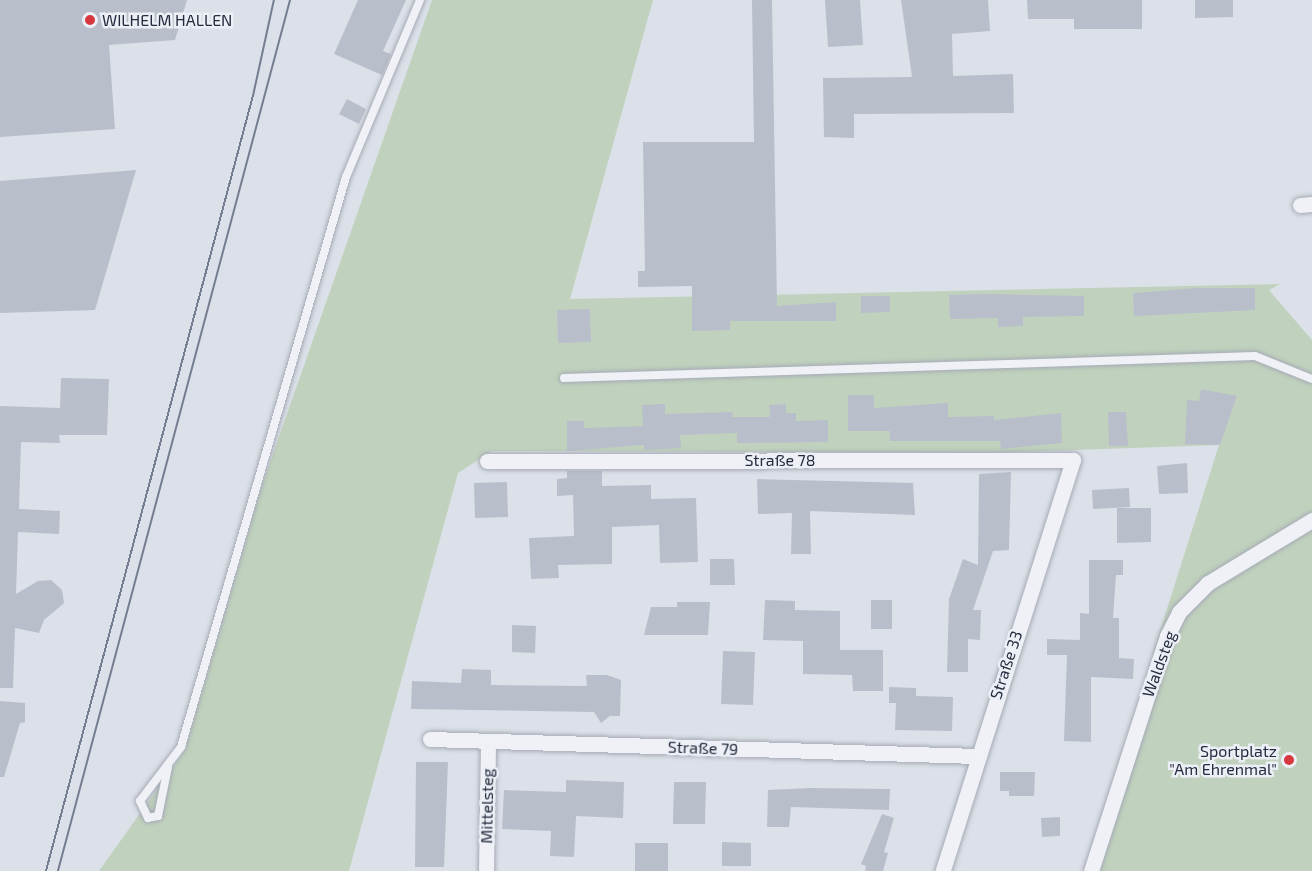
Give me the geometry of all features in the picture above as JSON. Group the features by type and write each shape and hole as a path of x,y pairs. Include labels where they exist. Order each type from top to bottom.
{"street":[{"name":"Straße 78","path":"487,461 1073,460"},
{"name":"Straße 33","path":"943,871 976,756 1073,460"},
{"name":"Waldsteg","path":"1091,871 1167,636 1179,612 1208,583 1312,520"},
{"name":"Straße 79","path":"430,739 976,756"},
{"name":"Mittelsteg","path":"486,871 488,741"}],"lane":[{"path":"168,767 158,816 147,818 140,801 181,747 346,177 420,0"},
{"path":"564,378 1255,357 1312,379"}],"green space":[{"path":"432,0 653,0 570,299 1280,284 1269,290 1312,340 1312,871 1098,871 1152,697 1154,650 1219,445 991,453 492,451 458,473 349,871 99,871 185,750 260,491"}],"building":[{"path":"0,0 187,0 175,40 109,45 115,129 0,137"},
{"path":"358,0 406,0 383,51 391,54 382,75 334,54"},
{"path":"752,0 772,0 777,306 836,302 836,321 730,321 730,330 692,331 692,286 638,287 638,271 645,271 643,142 754,142"},
{"path":"825,0 860,0 863,45 828,47"},
{"path":"901,0 988,0 990,31 952,34 953,76 1013,74 1014,113 854,114 854,138 824,137 823,78 912,77"},
{"path":"1027,0 1142,0 1142,29 1074,29 1074,19 1028,19"},
{"path":"1195,0 1233,0 1233,17 1195,18"},
{"path":"347,99 366,109 359,124 339,114"},
{"path":"136,170 95,310 0,313 0,181"},
{"path":"1197,288 1255,288 1255,310 1134,316 1133,293"},
{"path":"949,295 1084,296 1084,316 1023,317 1023,326 998,327 998,318 950,319"},
{"path":"861,296 890,296 890,312 861,313"},
{"path":"590,309 591,342 558,343 557,310"},
{"path":"61,378 109,379 107,435 59,435 60,443 21,442 19,509 60,511 59,534 18,532 16,594 38,581 51,580 62,590 64,603 44,620 39,633 15,628 13,688 0,688 0,406 60,408"},
{"path":"1201,389 1237,396 1220,445 1185,444 1187,400 1199,401"},
{"path":"848,395 874,395 874,408 948,403 948,417 994,416 994,420 1061,413 1062,443 1001,449 1000,441 890,441 890,431 848,431"},
{"path":"665,404 665,414 733,412 732,417 770,417 769,405 786,404 786,413 796,413 796,421 828,420 828,442 737,443 737,433 680,435 681,448 644,450 644,445 567,451 567,421 584,421 584,428 643,426 642,405"},
{"path":"1108,412 1126,412 1128,446 1109,446"},
{"path":"1187,463 1188,493 1159,494 1157,466"},
{"path":"567,471 602,471 602,486 651,485 651,499 696,498 698,562 660,563 659,525 612,527 612,564 558,565 559,578 531,579 529,538 574,536 573,495 557,496 557,479 567,478"},
{"path":"1011,472 1009,550 993,551 973,610 981,610 980,640 968,639 968,672 947,672 949,599 963,559 978,565 979,474"},
{"path":"757,479 913,483 915,515 810,511 811,554 791,554 792,513 758,514"},
{"path":"507,482 508,517 475,518 474,483"},
{"path":"1129,488 1130,507 1093,509 1092,490"},
{"path":"1117,508 1151,508 1151,542 1117,543"},
{"path":"710,559 734,559 735,585 710,585"},
{"path":"1089,560 1123,560 1123,575 1116,575 1113,618 1119,618 1119,658 1134,659 1133,679 1091,677 1091,742 1064,741 1067,655 1047,655 1047,639 1080,640 1080,613 1089,614"},
{"path":"765,600 795,601 795,610 840,611 840,650 883,650 883,691 853,691 852,675 803,674 803,641 763,640"},
{"path":"871,600 892,600 892,629 871,629"},
{"path":"677,602 710,602 708,635 644,635 651,607 677,607"},
{"path":"512,625 536,626 535,653 512,652"},
{"path":"723,651 755,652 753,705 721,704"},
{"path":"462,669 491,670 491,685 587,686 586,675 607,675 621,680 620,716 610,716 601,723 594,712 411,709 412,681 461,683"},
{"path":"889,687 916,688 916,696 953,697 952,731 895,730 896,703 889,703"},
{"path":"0,701 25,703 25,722 20,723 4,777 0,777"},
{"path":"416,762 448,762 444,867 415,867"},
{"path":"1000,772 1035,772 1034,796 1009,796 1009,791 1000,791"},
{"path":"566,780 624,782 623,818 576,816 574,857 550,856 551,831 502,829 504,790 566,792"},
{"path":"674,782 706,782 705,824 673,824"},
{"path":"890,789 889,810 791,807 789,827 767,827 768,790"},
{"path":"882,814 894,818 884,852 888,853 883,871 865,871 866,866 861,864"},
{"path":"1060,817 1060,836 1042,837 1041,818"},
{"path":"722,842 751,843 751,866 722,866"},
{"path":"635,843 668,843 668,871 635,871"}],"tram line":[{"path":"46,871 253,96 274,0"},
{"path":"58,871 290,0"}],"place":[{"name":"WILHELM HALLEN","path":"90,20"},
{"name":"Sportplatz \"Am Ehrenmal\"","path":"1289,760"}]}
